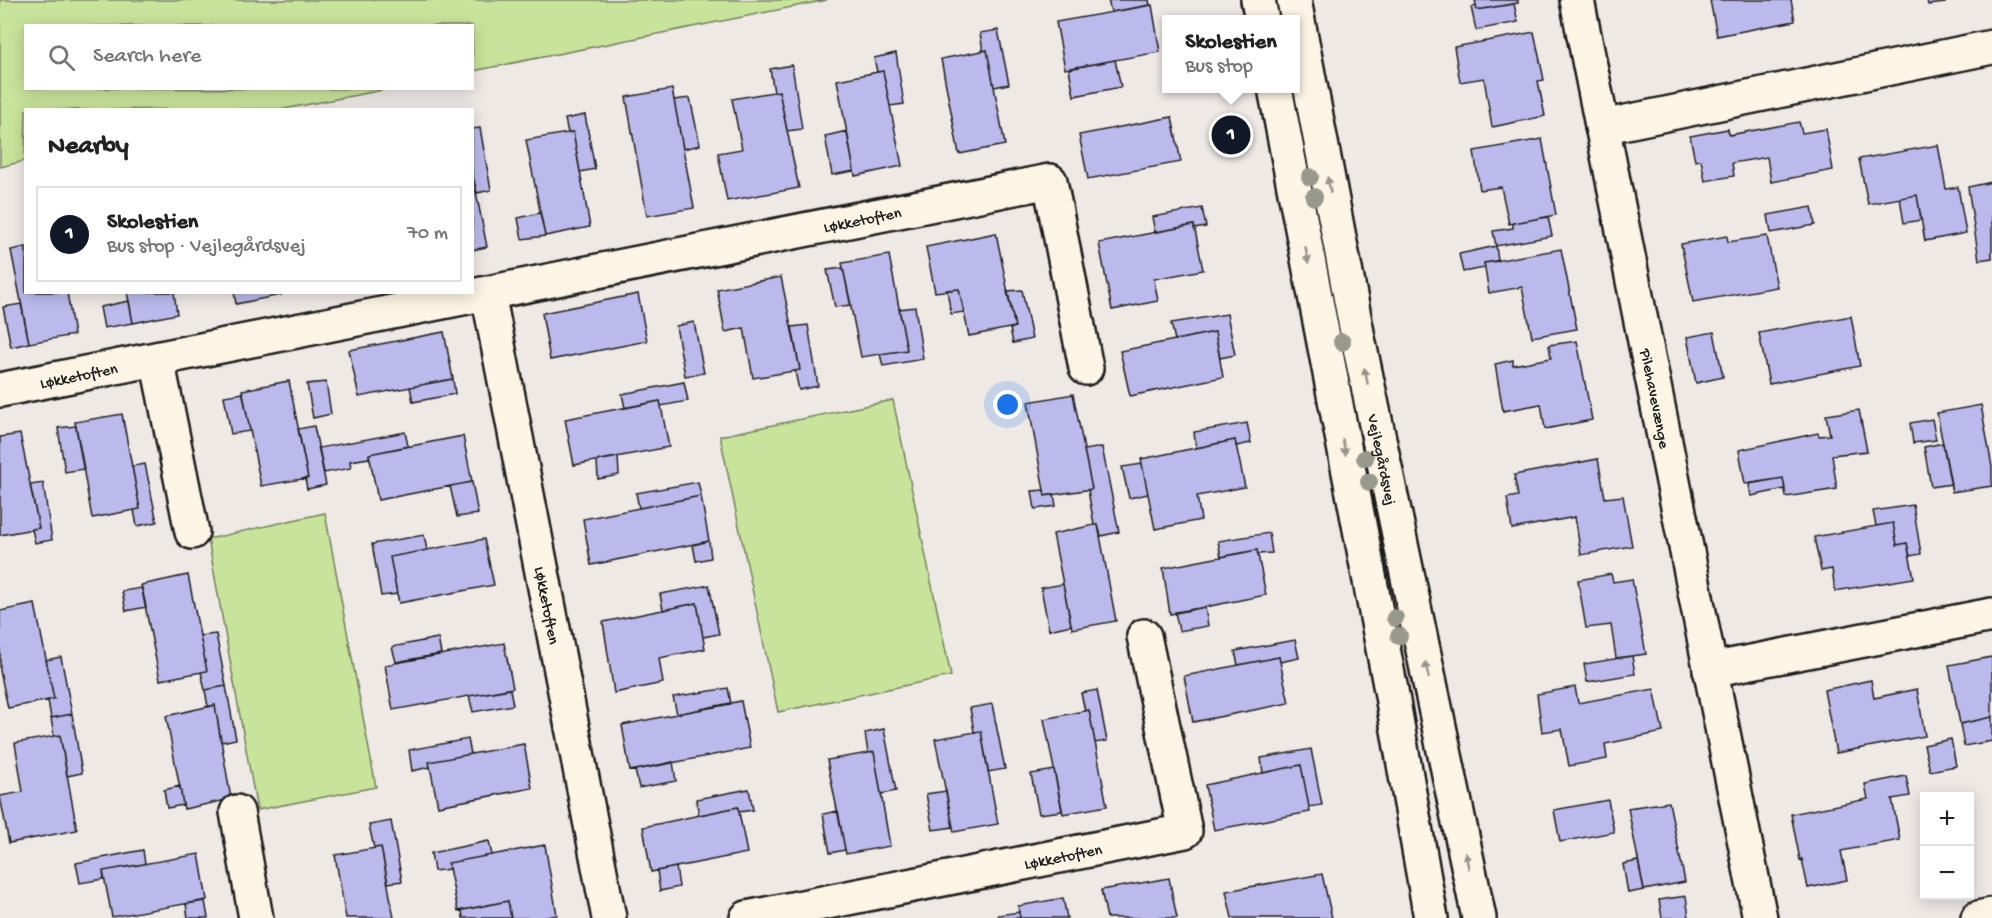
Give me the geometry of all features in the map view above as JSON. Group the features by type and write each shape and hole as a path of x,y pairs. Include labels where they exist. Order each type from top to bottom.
{"street":[{"path":"1258,0 1261,15"},
{"name":"Vejlegårdsvej","path":"1294,0 1297,15"},
{"name":"Pilehavevænge","path":"1577,0 1760,918"},
{"name":"Vejlegårdsvej","path":"1300,32 1359,343 1479,918"},
{"path":"1602,127 1992,47"},
{"path":"1276,93 1391,690 1431,918"},
{"name":"Løkketoften","path":"0,390 1050,182 1086,368"},
{"name":"Løkketoften","path":"488,292 609,918"},
{"path":"157,359 192,532"},
{"path":"1710,670 1992,615"},
{"name":"Løkketoften","path":"747,918 1185,831 1144,636"},
{"path":"237,813 256,918"},
{"path":"1978,918 1992,915"}],"green space":[{"path":"0,0 827,0 474,71 474,24 24,24 24,90 383,90 289,108 24,108 24,161 0,167"},
{"path":"893,400 951,676 778,712 720,436"},
{"path":"325,513 376,787 257,810 208,539"}],"building":[{"path":"1108,0 1149,0 1150,5 1111,12"},
{"path":"1475,0 1518,0 1518,3 1477,10"},
{"path":"1710,0 1791,0 1795,21 1717,36"},
{"path":"1927,0 1944,0 1945,3 1928,5"},
{"path":"1514,4 1518,22 1476,30 1471,7 1476,6 1477,10"},
{"path":"1152,5 1160,52 1065,69 1056,22"},
{"path":"998,30 1009,84 994,87 987,50 983,51 980,33"},
{"path":"1534,32 1544,80 1538,81 1545,116 1492,127 1484,78 1460,82 1454,47"},
{"path":"987,50 1005,145 959,154 941,59"},
{"path":"896,53 904,104 890,106 883,71 877,72 874,58"},
{"path":"1115,60 1121,87 1074,96 1069,69"},
{"path":"792,65 802,129 787,131 779,91 774,92 770,69"},
{"path":"883,71 902,166 855,176 837,80"},
{"path":"672,89 694,208 647,216 626,97"},
{"path":"779,91 799,188 727,201 718,153 742,149 732,99"},
{"path":"690,98 700,145 683,149 674,100"},
{"path":"585,115 595,169 580,172 573,132 568,133 565,119"},
{"path":"1172,117 1181,162 1088,179 1079,135"},
{"path":"1799,122 1802,133 1826,129 1833,170 1771,182 1767,157 1732,163 1734,176 1705,181 1701,160 1695,161 1690,136 1728,129 1729,135"},
{"path":"480,128 491,190 477,193 474,180 474,129"},
{"path":"847,131 854,171 832,175 825,136"},
{"path":"573,132 590,227 545,236 526,140"},
{"path":"1542,139 1556,215 1509,224 1501,187 1480,190 1474,151"},
{"path":"1938,145 1946,189 1958,187 1966,233 1925,241 1917,195 1868,204 1859,159"},
{"path":"474,182 487,247 474,250"},
{"path":"1992,182 1992,258 1979,260 1968,187"},
{"path":"1917,195 1921,220 1904,223 1900,198"},
{"path":"1812,207 1815,225 1771,233 1768,215"},
{"path":"1202,208 1206,227 1194,229 1194,225 1155,232 1152,217"},
{"path":"540,213 545,236 522,239 518,218"},
{"path":"1548,217 1552,236 1496,246 1493,231 1513,228 1513,223"},
{"path":"1194,225 1203,270 1154,279 1158,301 1112,310 1099,243"},
{"path":"996,233 1015,327 969,336 959,289 935,292 926,247"},
{"path":"1727,236 1728,242 1767,236 1777,287 1693,302 1681,244"},
{"path":"1496,246 1498,261 1484,263 1485,268 1463,272 1459,254"},
{"path":"24,247 24,294 67,294 74,335 29,343 11,250"},
{"path":"1561,249 1577,329 1532,337 1522,287 1489,293 1484,263"},
{"path":"889,255 907,350 861,357 842,263"},
{"path":"843,268 851,305 835,307 827,270"},
{"path":"781,277 800,370 753,378 744,328 725,332 717,289"},
{"path":"959,289 964,312 951,314 947,290"},
{"path":"1022,290 1032,339 1013,343 1010,329 1015,327 1007,291"},
{"path":"127,294 174,294 177,314 133,323"},
{"path":"234,294 281,294 281,295 236,304"},
{"path":"638,294 647,341 550,360 542,313"},
{"path":"129,301 133,323 104,328 100,307"},
{"path":"21,304 29,343 11,347 3,307"},
{"path":"915,307 923,359 883,366 880,354 907,350 899,309"},
{"path":"1227,314 1235,355 1220,358 1215,332 1175,340 1171,323"},
{"path":"1851,316 1860,366 1769,384 1759,333"},
{"path":"694,322 704,373 685,376 676,326"},
{"path":"808,325 818,386 799,390 795,371 800,370 792,327"},
{"path":"444,332 453,379 359,397 349,350"},
{"path":"1215,332 1223,377 1130,396 1120,351"},
{"path":"1714,332 1723,377 1696,383 1687,337"},
{"path":"1577,341 1592,420 1545,429 1541,404 1503,411 1495,364 1513,360 1513,365 1551,358 1549,345"},
{"path":"453,379 455,394 413,402 410,387"},
{"path":"289,381 308,478 261,486 242,390"},
{"path":"326,382 331,414 313,418 307,384"},
{"path":"684,382 688,401 661,406 660,401 625,408 622,394"},
{"path":"243,393 250,431 231,434 224,396"},
{"path":"1073,394 1092,489 1045,496 1028,402"},
{"path":"660,401 669,447 574,465 565,419"},
{"path":"1981,405 1992,467 1992,486 1952,492 1937,413"},
{"path":"1859,410 1867,451 1832,455 1837,489 1786,497 1783,478 1745,484 1739,450 1818,433 1819,436 1830,435 1826,415"},
{"path":"122,414 140,509 92,518 75,422"},
{"path":"1932,419 1936,440 1913,443 1910,423"},
{"path":"1247,423 1251,443 1236,446 1235,440 1196,448 1194,432"},
{"path":"76,426 84,469 65,472 58,428"},
{"path":"314,426 326,485 307,489 305,478 308,478 298,429"},
{"path":"405,432 408,446 369,454 369,458 350,461 351,468 324,473 319,448"},
{"path":"20,434 39,528 0,535 0,437"},
{"path":"463,436 472,482 378,500 369,454"},
{"path":"1235,440 1245,487 1197,496 1201,520 1155,529 1141,459"},
{"path":"1943,443 1951,484 1931,487 1924,447"},
{"path":"1102,447 1119,532 1101,536 1098,525 1094,525 1088,490 1092,489 1084,450"},
{"path":"618,457 619,475 598,479 597,461"},
{"path":"1598,459 1605,498 1623,496 1632,546 1581,555 1575,517 1512,529 1507,498 1518,496 1514,475"},
{"path":"145,464 157,522 137,526 134,510 140,509 132,466"},
{"path":"1142,464 1148,494 1129,498 1122,467"},
{"path":"1783,478 1785,489 1751,496 1749,484"},
{"path":"472,482 478,514 457,517 450,486"},
{"path":"698,482 701,496 639,508 636,493"},
{"path":"43,483 52,540 35,543 32,529 39,528 30,485"},
{"path":"1044,490 1045,496 1054,494 1056,506 1035,509 1032,491"},
{"path":"701,496 709,541 591,565 583,519"},
{"path":"1913,505 1921,554 1910,556 1907,543 1897,545 1893,523 1876,526 1873,511"},
{"path":"1893,523 1897,545 1907,543 1914,578 1835,591 1832,569 1821,571 1814,537"},
{"path":"1098,525 1116,621 1072,629 1053,534"},
{"path":"1269,533 1272,553 1258,554 1257,550 1221,557 1218,541"},
{"path":"424,535 427,550 390,557 397,594 381,596 372,544"},
{"path":"484,539 494,585 399,603 390,557"},
{"path":"709,541 711,558 696,561 693,545"},
{"path":"1257,550 1266,595 1170,614 1163,568"},
{"path":"1611,574 1613,582 1632,579 1646,654 1616,658 1611,625 1586,628 1578,580"},
{"path":"188,575 207,671 160,680 141,585"},
{"path":"1063,584 1071,625 1049,630 1041,588"},
{"path":"709,585 719,634 703,637 697,603 663,610 660,594"},
{"path":"142,588 146,607 126,611 122,591"},
{"path":"697,603 705,649 659,658 663,683 614,693 603,622"},
{"path":"35,604 54,699 8,708 0,671 0,611"},
{"path":"1205,607 1208,626 1179,631 1175,612"},
{"path":"216,634 226,686 205,690 201,672 207,671 200,636"},
{"path":"438,638 441,654 396,662 392,647"},
{"path":"1295,640 1299,658 1280,662 1279,657 1238,665 1235,651"},
{"path":"504,643 513,688 393,710 385,665"},
{"path":"1632,656 1635,674 1587,682 1584,664"},
{"path":"61,657 72,714 51,718 48,700 54,699 46,660"},
{"path":"1279,657 1289,703 1193,722 1184,676"},
{"path":"1992,657 1992,717 1960,724 1949,665"},
{"path":"1871,680 1874,698 1917,689 1925,736 1836,753 1824,690"},
{"path":"226,686 236,739 221,742 215,705 208,707 205,690"},
{"path":"1575,687 1578,703 1654,689 1663,732 1605,744 1607,759 1569,766 1562,729 1542,732 1537,694"},
{"path":"728,688 731,704 677,714 673,697"},
{"path":"510,689 513,705 473,712 469,696"},
{"path":"1097,690 1107,741 1095,743 1089,710 1085,711 1081,693"},
{"path":"741,701 750,748 630,771 622,725"},
{"path":"992,704 1005,769 988,772 981,731 974,732 970,708"},
{"path":"215,705 231,799 184,809 166,716"},
{"path":"1089,710 1107,806 1063,814 1044,719"},
{"path":"72,714 82,773 67,776 60,735 54,736 51,718"},
{"path":"1992,717 1992,741 1964,746 1960,724"},
{"path":"884,729 896,791 881,794 874,752 868,753 865,733"},
{"path":"981,731 998,824 954,832 935,739"},
{"path":"60,735 77,830 9,843 0,796 23,792 15,743"},
{"path":"468,739 471,754 429,762 430,767 412,771 409,750"},
{"path":"1951,739 1956,766 1930,771 1924,745"},
{"path":"524,744 532,788 438,806 429,762"},
{"path":"1311,749 1322,805 1309,807 1301,765 1263,773 1261,758"},
{"path":"874,752 890,846 846,854 827,760"},
{"path":"673,762 676,781 639,788 635,770"},
{"path":"1301,765 1310,812 1214,830 1205,785"},
{"path":"1054,770 1062,811 1039,814 1031,774"},
{"path":"1906,776 1910,796 1892,799 1900,840 1841,851 1847,880 1808,888 1791,814 1868,799 1865,784"},
{"path":"180,786 183,805 167,808 164,790"},
{"path":"749,789 753,810 739,812 738,807 699,815 696,799"},
{"path":"946,791 953,827 933,830 926,794"},
{"path":"1608,800 1614,832 1560,842 1554,810"},
{"path":"1669,802 1685,882 1644,890 1628,808"},
{"path":"738,807 747,853 651,872 643,827"},
{"path":"838,811 845,850 830,853 823,814"},
{"path":"391,821 402,881 388,883 381,847 374,848 369,825"},
{"path":"489,841 492,855 448,863 449,869 434,871 431,853"},
{"path":"545,845 557,915 541,918 511,918 508,901 458,911 448,863"},
{"path":"381,847 394,918 346,918 335,855"},
{"path":"143,850 145,864 103,871 104,879 80,883 76,863"},
{"path":"199,854 207,900 112,917 103,871"},
{"path":"1638,861 1644,890 1628,893 1623,864"},
{"path":"676,867 679,887 660,891 657,871"},
{"path":"1322,874 1332,918 1232,918 1226,891"},
{"path":"1169,878 1177,918 1107,918 1101,890"},
{"path":"1686,896 1689,918 1662,918 1659,900"},
{"path":"1063,898 1067,918 1020,918 1018,906"},
{"path":"205,901 208,918 188,918 186,904"},
{"path":"508,901 511,918 463,918 462,910"},
{"path":"1019,912 1020,918 999,918 998,915"}],"place":[{"name":"Skolestien","path":"1231,135"}]}
